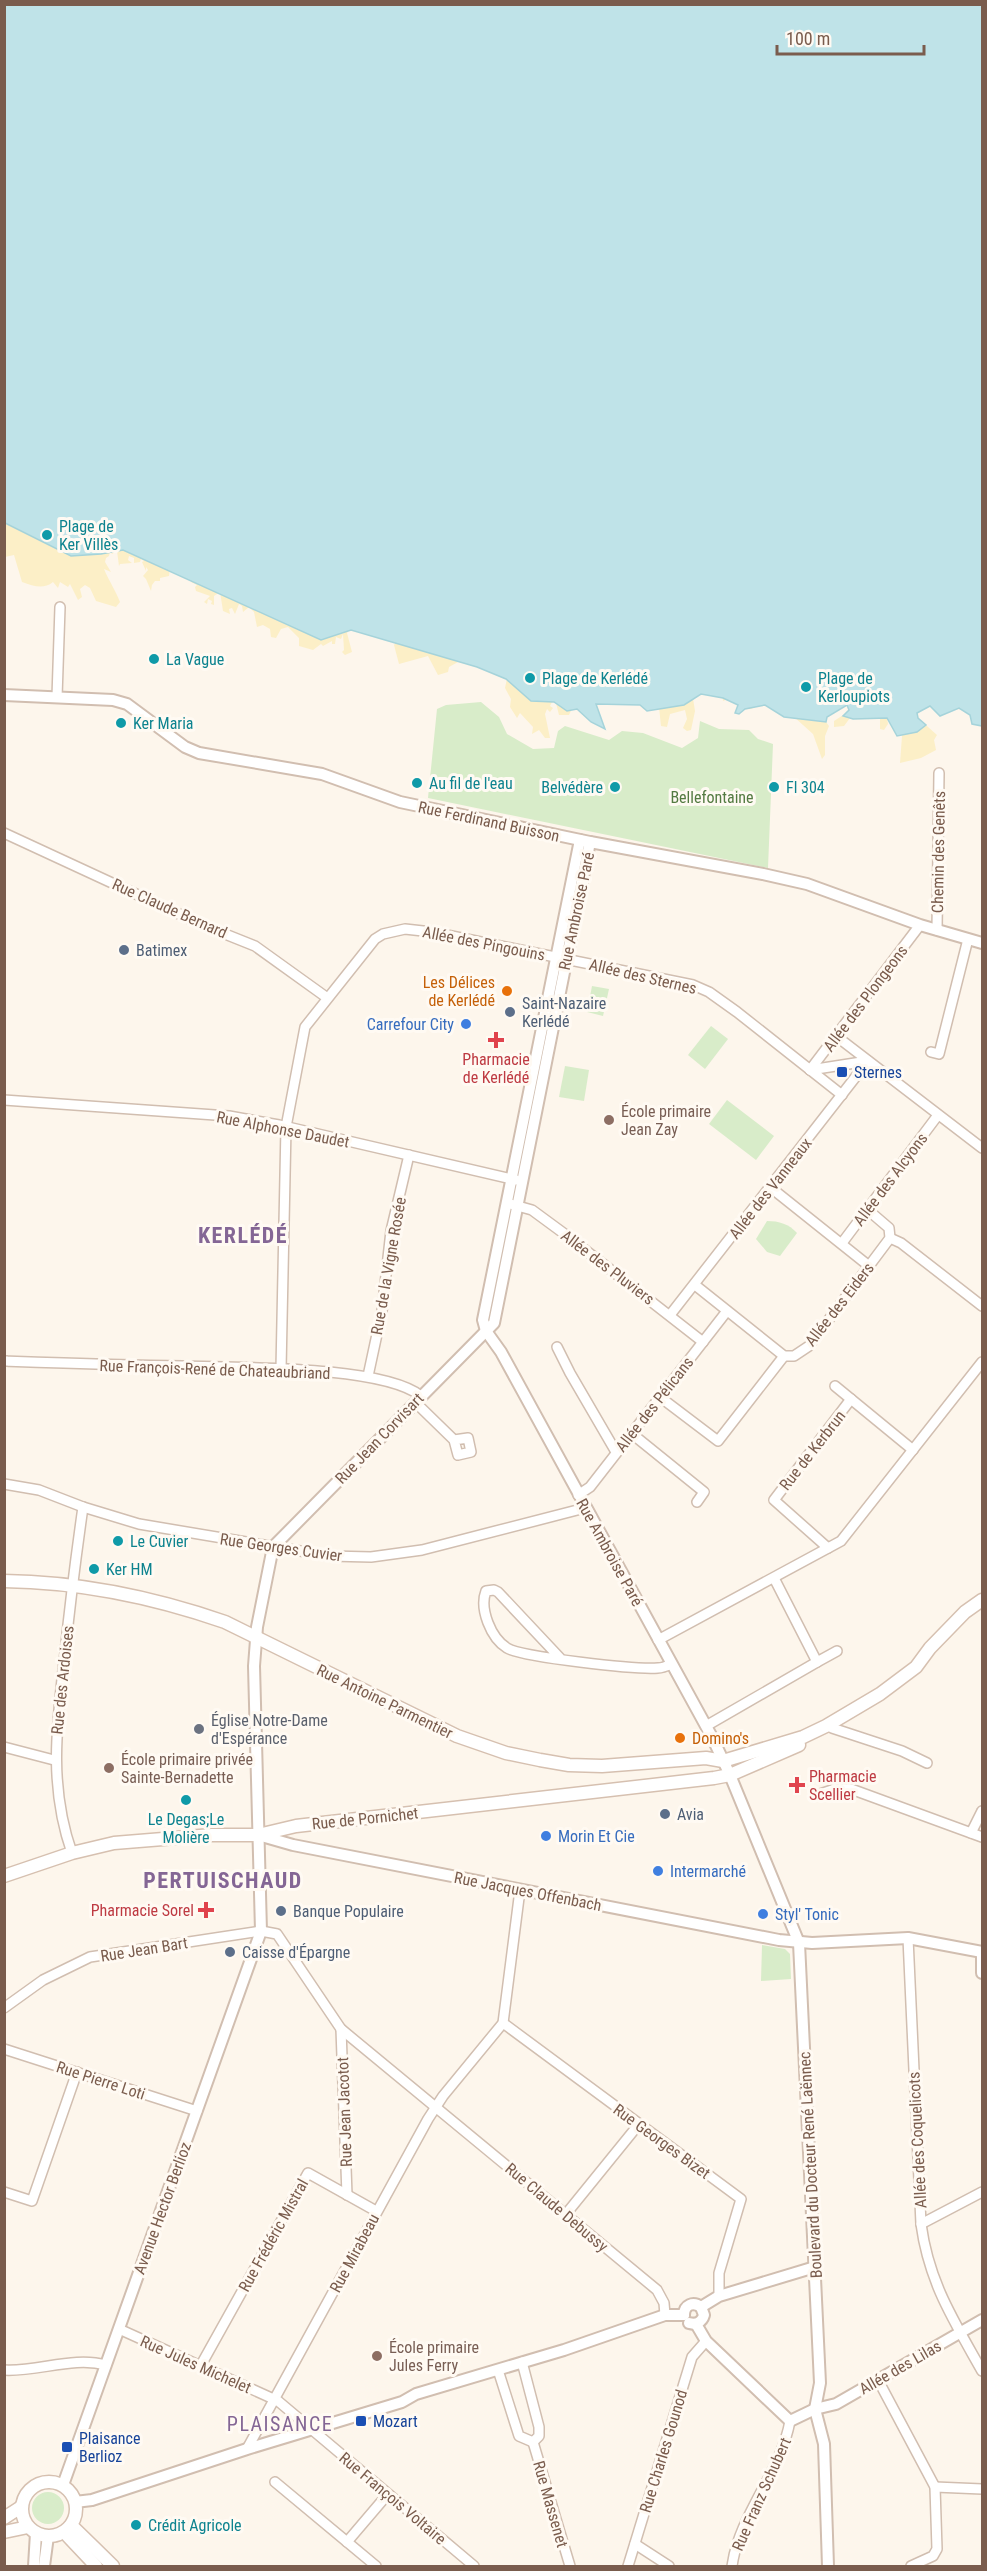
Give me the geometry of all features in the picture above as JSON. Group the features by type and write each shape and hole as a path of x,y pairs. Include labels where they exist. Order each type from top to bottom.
{"main road":[{"name":"Rue Antoine Parmentier","path":"4,1581 104,1589 171,1604 225,1622 438,1728 506,1753 569,1765 630,1765 706,1758 723,1761 775,1746 826,1726 880,1694 916,1667 930,1648 965,1612 982,1600"},
{"name":"Rue de Pornichet","path":"4,1876 72,1852 114,1843 212,1835 258,1835 296,1826 730,1776 794,1748 883,1697 916,1672 982,1605"},
{"path":"4,2532 32,2530 48,2536 67,2529 76,2510 75,2502 63,2485 55,2482 39,2483 27,2492 21,2507 22,2514 32,2530"},
{"path":"4,2518 21,2507"},
{"path":"67,2529 96,2566"},
{"path":"67,2529 114,2566"}],"street":[{"path":"57,698 60,607"},
{"name":"Rue Ferdinand Buisson","path":"4,695 113,700 127,704 185,747 199,753 322,774 400,802 807,884 920,926 982,943"},
{"name":"Chemin des Genêts","path":"937,930 939,773"},
{"name":"Rue Claude Bernard","path":"4,833 205,926 255,945 326,997"},
{"name":"Rue Ambroise Paré","path":"585,841 512,1204 494,1323 486,1330 501,1352 706,1726 730,1776"},
{"name":"Allée des Plongeons","path":"810,1070 920,926"},
{"name":"Allée des Pingouins","path":"281,1369 286,1127 304,1027 375,939 391,931 405,929 450,935 562,959"},
{"path":"931,1052 939,1054 968,939"},
{"name":"Allée des Sternes","path":"562,959 701,988 737,1012 842,1095"},
{"path":"836,1036 982,1148"},
{"path":"810,1070 868,1061"},
{"name":"Allée des Vanneaux","path":"670,1315 868,1061"},
{"name":"Rue Alphonse Daudet","path":"4,1100 229,1116 517,1180"},
{"name":"Allée des Alcyons","path":"842,1243 938,1115"},
{"name":"Rue de la Vigne Rosée","path":"368,1376 382,1311 391,1232 409,1155"},
{"path":"770,1187 869,1266"},
{"name":"Allée des Pluviers","path":"512,1204 532,1210 703,1342"},
{"path":"868,1210 889,1228 890,1238 901,1243 982,1306"},
{"name":"Allée des Eiders","path":"695,1285 784,1356 794,1356 809,1346 890,1238"},
{"name":"Allée des Pélicans","path":"578,1495 590,1487 727,1311"},
{"name":"Rue Jean Corvisart","path":"273,1547 486,1330"},
{"path":"557,1347 570,1374 616,1452"},
{"path":"660,1396 718,1441 784,1356"},
{"name":"Rue François-René de Chateaubriand","path":"4,1361 281,1369 368,1376 408,1387 454,1440"},
{"path":"658,1640 841,1541 982,1362"},
{"name":"Rue de Kerbrun","path":"835,1386 913,1450"},
{"name":"Rue de Kerbrun","path":"828,1548 774,1500 851,1399"},
{"path":"631,1433 704,1492 697,1502"},
{"name":"Rue Georges Cuvier","path":"4,1484 39,1490 83,1507 139,1524 330,1556 371,1557 431,1548 585,1508"},
{"name":"Rue des Ardoises","path":"72,1852 60,1810 54,1760 83,1507"},
{"path":"261,1931 254,1670 256,1637 273,1547"},
{"path":"774,1578 817,1662"},
{"path":"561,1659 498,1592 486,1591 483,1610 498,1640 516,1653 561,1659 655,1668 671,1665"},
{"path":"706,1726 837,1651"},
{"path":"832,1728 902,1751 927,1763"},
{"path":"4,1747 54,1760"},
{"name":"Boulevard du Docteur René Laënnec","path":"730,1776 799,1943 820,2383 815,2409 824,2444 828,2566"},
{"path":"820,1794 835,1789 851,1789 982,1837"},
{"path":"971,1833 982,1811"},
{"name":"Rue Jacques Offenbach","path":"258,1835 293,1845 799,1943 908,1938 982,1952"},
{"path":"503,2023 519,1890"},
{"name":"Rue Jean Bart","path":"4,2008 43,1980 90,1957 261,1931"},
{"name":"Rue Claude Debussy","path":"261,1931 277,1934 341,2029 661,2294 665,2315"},
{"name":"Avenue Hector Berlioz","path":"63,2485 261,1931"},
{"name":"Allée des Coquelicots","path":"908,1938 921,2224 925,2255 938,2291 982,2371"},
{"path":"982,1952 982,1973"},
{"name":"Rue Mirabeau","path":"247,2448 376,2211 435,2109 503,2023"},
{"name":"Rue Georges Bizet","path":"503,2023 741,2199 719,2273 719,2296"},
{"name":"Rue Jean Jacotot","path":"341,2029 347,2195"},
{"name":"Rue Pierre Loti","path":"4,2049 197,2111"},
{"path":"4,2192 32,2201 77,2072"},
{"path":"566,2214 639,2124"},
{"name":"Rue Frédéric Mistral","path":"201,2365 308,2173 376,2211"},
{"path":"921,2224 982,2192"},
{"path":"701,2307 719,2296 814,2267"},
{"path":"695,2304 701,2307 704,2315 701,2321 696,2324 690,2323 684,2315 685,2309 695,2304"},
{"path":"75,2502 92,2500 247,2448 311,2430 665,2315 684,2315"},
{"name":"Allée des Lilas","path":"790,2421 815,2409 836,2404 982,2320"},
{"path":"696,2324 706,2341 790,2421"},
{"name":"Rue Jules Michelet","path":"119,2330 273,2398 311,2430"},
{"name":"Rue Charles Gounod","path":"628,2566 692,2357 706,2341"},
{"path":"4,2370 18,2371 85,2362 106,2365"},
{"path":"498,2370 519,2436 533,2442 539,2436 540,2427 522,2362"},
{"path":"878,2380 935,2487 937,2549 933,2556 933,2566"},
{"name":"Rue Franz Schubert","path":"732,2566 734,2554 743,2533 787,2439 790,2421"},
{"name":"Rue François Voltaire","path":"311,2430 474,2566"},
{"name":"Rue Massenet","path":"533,2442 570,2566"},
{"path":"275,2482 376,2566"},
{"path":"935,2487 982,2489"},
{"path":"347,2542 387,2495"},
{"path":"32,2530 34,2566"},
{"path":"44,2566 48,2536"},
{"path":"635,2544 669,2566"},
{"path":"911,2566 933,2556"}],"green space":[{"name":"Bellefontaine","path":"481,702 499,717 507,734 533,749 554,748 558,731 565,726 609,740 622,731 643,733 682,748 698,738 700,721 719,729 749,730 758,739 773,744 768,868 428,798 437,709 446,705"},
{"path":"592,986 609,989 603,1016 587,1012"},
{"path":"711,1026 728,1039 705,1069 688,1055"},
{"path":"565,1066 589,1070 584,1101 559,1097"},
{"path":"727,1100 774,1136 756,1160 709,1124"},
{"path":"767,1221 784,1224 797,1233 780,1256 767,1252 756,1239"},
{"path":"762,1945 785,1949 790,1954 791,1979 761,1981"},
{"path":"48,2492 60,2496 64,2508 60,2520 48,2524 36,2520 32,2508 36,2496"}],"sand":[{"name":"Plage de Ker Villès","path":"4,415 350,628 347,633 352,652 345,655 342,652 344,650 343,634 341,639 336,637 335,644 332,644 332,641 323,646 321,644 313,650 299,646 299,638 288,627 281,629 276,638 271,637 270,629 263,625 257,627 254,612 249,607 243,612 239,604 235,614 232,608 229,609 230,614 223,611 220,592 214,596 214,605 208,599 207,604 204,602 210,596 196,591 197,585 191,582 192,579 170,568 169,576 155,581 151,591 143,576 148,570 146,567 146,571 142,562 144,561 141,559 140,562 134,563 134,558 129,556 128,560 132,563 119,566 117,551 112,554 110,551 106,558 105,562 111,572 104,569 120,602 116,607 96,601 90,588 85,585 80,589 82,597 78,600 70,584 68,587 60,582 58,588 53,582 42,587 22,582 14,555 5,557"},
{"path":"845,610 870,615 869,649 892,685 900,685 899,692 908,696 907,702 915,706 918,718 937,735 934,740 936,750 921,758 900,763 902,736 896,722 899,717 889,706 886,710 888,724 884,730 880,729 880,718 874,707 867,706 864,709 867,715 863,716 860,711 853,714 844,726 834,727 834,721 851,710 850,700 841,698 835,702 837,709 826,717 829,726 825,736 825,755 822,759 813,734 793,716 767,705 772,698 767,698 767,695 774,692 773,686 758,684 757,690 761,704 735,713 739,705 730,698 723,701 722,694 731,692 731,687 707,687 708,682 698,668 690,676 693,687 696,685 696,691 692,692 695,711 691,730 687,731 683,728 687,719 685,710 670,714 667,727 661,726 659,707 654,709 646,701 648,697 644,691 651,687 647,680 639,683 638,688 641,691 632,693 631,699 622,700 625,692 621,687 624,681 615,662 592,656 576,673 592,686 593,710 579,706 575,702 569,715 559,715 556,703 561,700 563,691 556,687 548,700 552,702 550,706 553,708 550,712 547,709 545,714 550,738 545,738 539,730 532,734 533,727 520,713 517,718 510,707 511,699 505,688 509,669 502,661 500,627 517,617 603,644 619,635 624,662 632,672 644,678 654,670 659,674 667,672 678,683 682,683 677,667 688,661 687,672 692,663 694,666 704,662 713,652 730,658 729,653 749,660 746,664 753,661 750,669 753,671 757,668 757,655 761,656 762,669 768,667 767,671 772,678 768,680 772,684 779,683 778,676 783,675 783,672 799,672 798,677 802,675 807,679 819,680 830,664 830,649 838,639","holes":["846,649 855,652 861,680 841,688 835,684 833,673","564,652 570,658 561,678 547,677 542,664"]},
{"path":"398,639 458,662 449,667 448,672 438,675 428,656 399,664 394,645"}],"water":[{"path":"4,5 982,5 982,726 972,724 970,715 959,708 940,716 930,706 917,713 918,718 926,725 917,732 897,736 887,718 853,719 843,716 849,710 847,705 827,717 826,722 784,717 765,705 745,709 739,714 735,713 738,705 723,698 701,694 684,705 647,711 640,705 596,704 605,729 591,722 577,709 567,711 554,702 531,701 506,679 477,667 351,630 321,640 123,550 71,556 5,523"}],"place":[{"name":"Plage de Ker Villès","path":"47,535"},
{"name":"La Vague","path":"154,659"},
{"name":"Plage de Kerlédé","path":"530,678"},
{"name":"Plage de Kerloupiots","path":"806,687"},
{"name":"Ker Maria","path":"121,723"},
{"name":"Au fil de l'eau","path":"417,783"},
{"name":"Belvédère","path":"615,787"},
{"name":"Fl 304","path":"774,787"},
{"name":"Batimex","path":"124,950"},
{"name":"Les Délices de Kerlédé","path":"507,991"},
{"name":"Saint-Nazaire Kerlédé","path":"510,1012"},
{"name":"Carrefour City","path":"466,1024"},
{"name":"Pharmacie de Kerlédé","path":"496,1040"},
{"name":"Sternes","path":"842,1072"},
{"name":"École primaire Jean Zay","path":"609,1120"},
{"name":"Le Cuvier","path":"118,1541"},
{"name":"Ker HM","path":"94,1569"},
{"name":"Église Notre-Dame d'Espérance","path":"199,1729"},
{"name":"Domino's","path":"680,1738"},
{"name":"École primaire privée Sainte-Bernadette","path":"109,1768"},
{"name":"Pharmacie Scellier","path":"797,1785"},
{"name":"Le Degas;Le Molière","path":"186,1800"},
{"name":"Avia","path":"665,1814"},
{"name":"Morin Et Cie","path":"546,1836"},
{"name":"Intermarché","path":"658,1871"},
{"name":"Pharmacie Sorel","path":"206,1910"},
{"name":"Banque Populaire","path":"281,1911"},
{"name":"Styl' Tonic","path":"763,1914"},
{"name":"Caisse d'Épargne","path":"230,1952"},
{"name":"École primaire Jules Ferry","path":"377,2356"},
{"name":"Mozart","path":"361,2421"},
{"name":"Plaisance Berlioz","path":"67,2447"},
{"name":"Crédit Agricole","path":"136,2525"}],"district":[{"name":"KERLÉDÉ","path":"243,1235"},
{"name":"PERTUISCHAUD","path":"223,1880"},
{"name":"PLAISANCE","path":"280,2424"}]}
